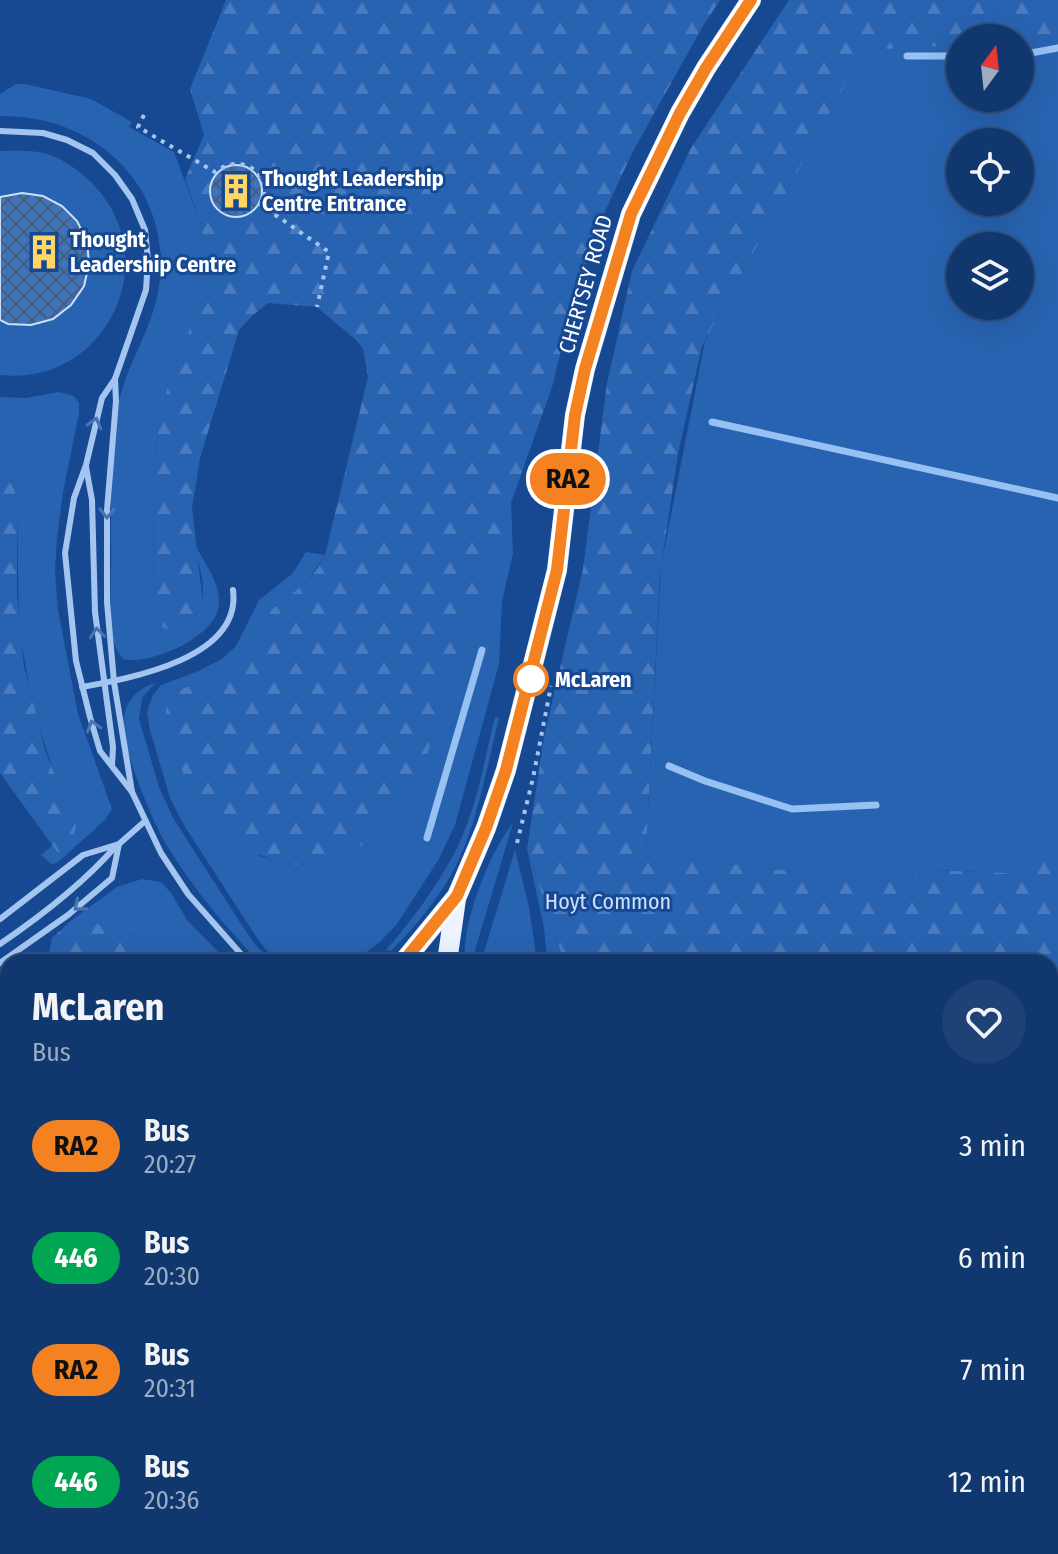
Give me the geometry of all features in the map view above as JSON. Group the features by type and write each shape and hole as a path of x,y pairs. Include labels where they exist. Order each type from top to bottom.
{"main road":[{"name":"CHERTSEY ROAD","path":"448,954 457,896 506,770 549,612 577,404 614,266 631,214 680,113 751,0"},
{"name":"CHERTSEY ROAD","path":"410,954 457,896"}],"lane":[{"path":"0,131 43,133 67,140 93,153 115,175 132,199 145,230 148,260 146,290 115,379 102,398 86,465 74,498 65,553 68,605 82,687 100,751 132,792"},
{"path":"115,379 107,510 107,602 114,682 132,792 161,853 188,894 241,954"},
{"path":"86,465 92,500 95,612 113,747 112,765"},
{"path":"82,687 114,682 209,646 229,625 235,605 233,590"},
{"path":"0,944 70,891 144,822"},
{"path":"0,919 83,855 119,844"},
{"path":"13,954 68,915 112,878 119,844"}],"path":[{"path":"144,115 138,127 215,172 233,163 253,169 261,178 264,188 261,205 329,252 317,307"},
{"path":"517,843 553,677"}],"green space":[{"path":"226,0 720,0 632,153 602,218 572,302 553,384 442,698 427,757 397,806 366,842 350,855 330,863 310,866 285,864 237,846 212,824 190,795 166,718 166,702 171,693 210,678 238,661 272,609 308,581 325,555 368,377 363,349 317,307 268,303 239,330 200,458 192,508 203,604 184,624 170,629 158,622 154,611 153,476 159,420 168,385 199,304 204,269 202,227 185,179 204,135 190,89"},
{"name":"Hoyt Common","path":"789,0 1058,0 1058,41 1034,42 1034,24 946,24 946,46 864,50 702,346 678,454 660,574 646,854 883,882 929,870 1010,873 1038,845 1058,850 1058,954 561,954 527,849 544,737 583,569 607,383 632,271 691,148"},
{"path":"1058,41 1058,850 1038,845 1010,873 929,870 883,882 646,854 661,566 705,341 864,49 946,46 946,112 1034,112 1034,42"},
{"path":"16,84 91,99 132,122 129,127 174,152 202,227 204,269 199,304 168,385 159,420 153,476 154,611 175,629 196,614 203,599 203,590 195,545 214,580 219,603 208,627 196,637 149,658 123,659 111,631 111,492 121,392 150,321 158,292 161,256 155,222 142,192 123,166 98,144 69,129 36,119 0,116 0,94"},
{"path":"0,151 43,153 77,170 94,185 115,216 124,249 124,282 113,313 95,340 69,361 37,373 0,375"},
{"path":"59,392 74,396 79,403 79,413 57,538 55,572 58,610 78,714 112,809 105,820 57,863 51,864 41,855 53,845 58,852 59,787 33,709 19,628 17,507 15,490 0,461 0,397 26,398"},
{"path":"0,461 15,490 17,507 17,595 24,667 45,750 76,826 73,839 58,853 0,773"},
{"path":"511,501 513,554 502,601 499,664 455,825 439,859 397,924 364,954 272,954 267,951 185,827 170,798 147,712 153,695 161,685 223,658 236,646 259,600 293,573 306,552 325,555 308,581 272,609 238,661 210,678 171,693 260,856 311,865 330,863 427,757 442,698"},
{"path":"155,683 142,698 139,719 159,787 173,818 245,930 265,954 252,954 208,904 166,844 145,800 124,729 128,705 144,688"},
{"path":"495,717 499,718 480,799 459,860 424,915 391,951 386,950 431,892 462,838 479,787"},
{"path":"513,823 474,954 465,954 467,928 478,890"},
{"path":"527,849 561,954 546,954 544,928"},
{"path":"515,850 529,907 536,954 483,954"},
{"path":"142,879 161,882 187,920 220,954 156,954 122,930 72,920 117,887"},
{"path":"72,920 122,930 156,954 49,954 52,938"}],"building":[{"name":"Thought Leadership Centre Entrance","path":"236,165 255,172 262,191 255,210 236,217 217,210 210,191 217,172"},
{"name":"Thought Leadership Centre","path":"22,193 43,196 62,206 77,221 87,241 89,264 84,286 71,305 53,319 31,325 8,324 0,320 0,197"}],"waterway":[{"path":"1034,52 1058,48"},
{"path":"907,56 946,56"},
{"path":"712,422 1058,498"},
{"path":"427,838 482,650"},
{"path":"669,766 792,809 876,805"}],"bus line":[{"name":"RA2","path":"410,954 457,896 506,770 549,612 557,570 575,415 585,369 631,214 680,113 751,0"}],"place":[{"name":"Thought Leadership Centre Entrance","path":"236,191"},
{"name":"Thought Leadership Centre","path":"44,252"},
{"name":"McLaren","path":"531,679"}]}
